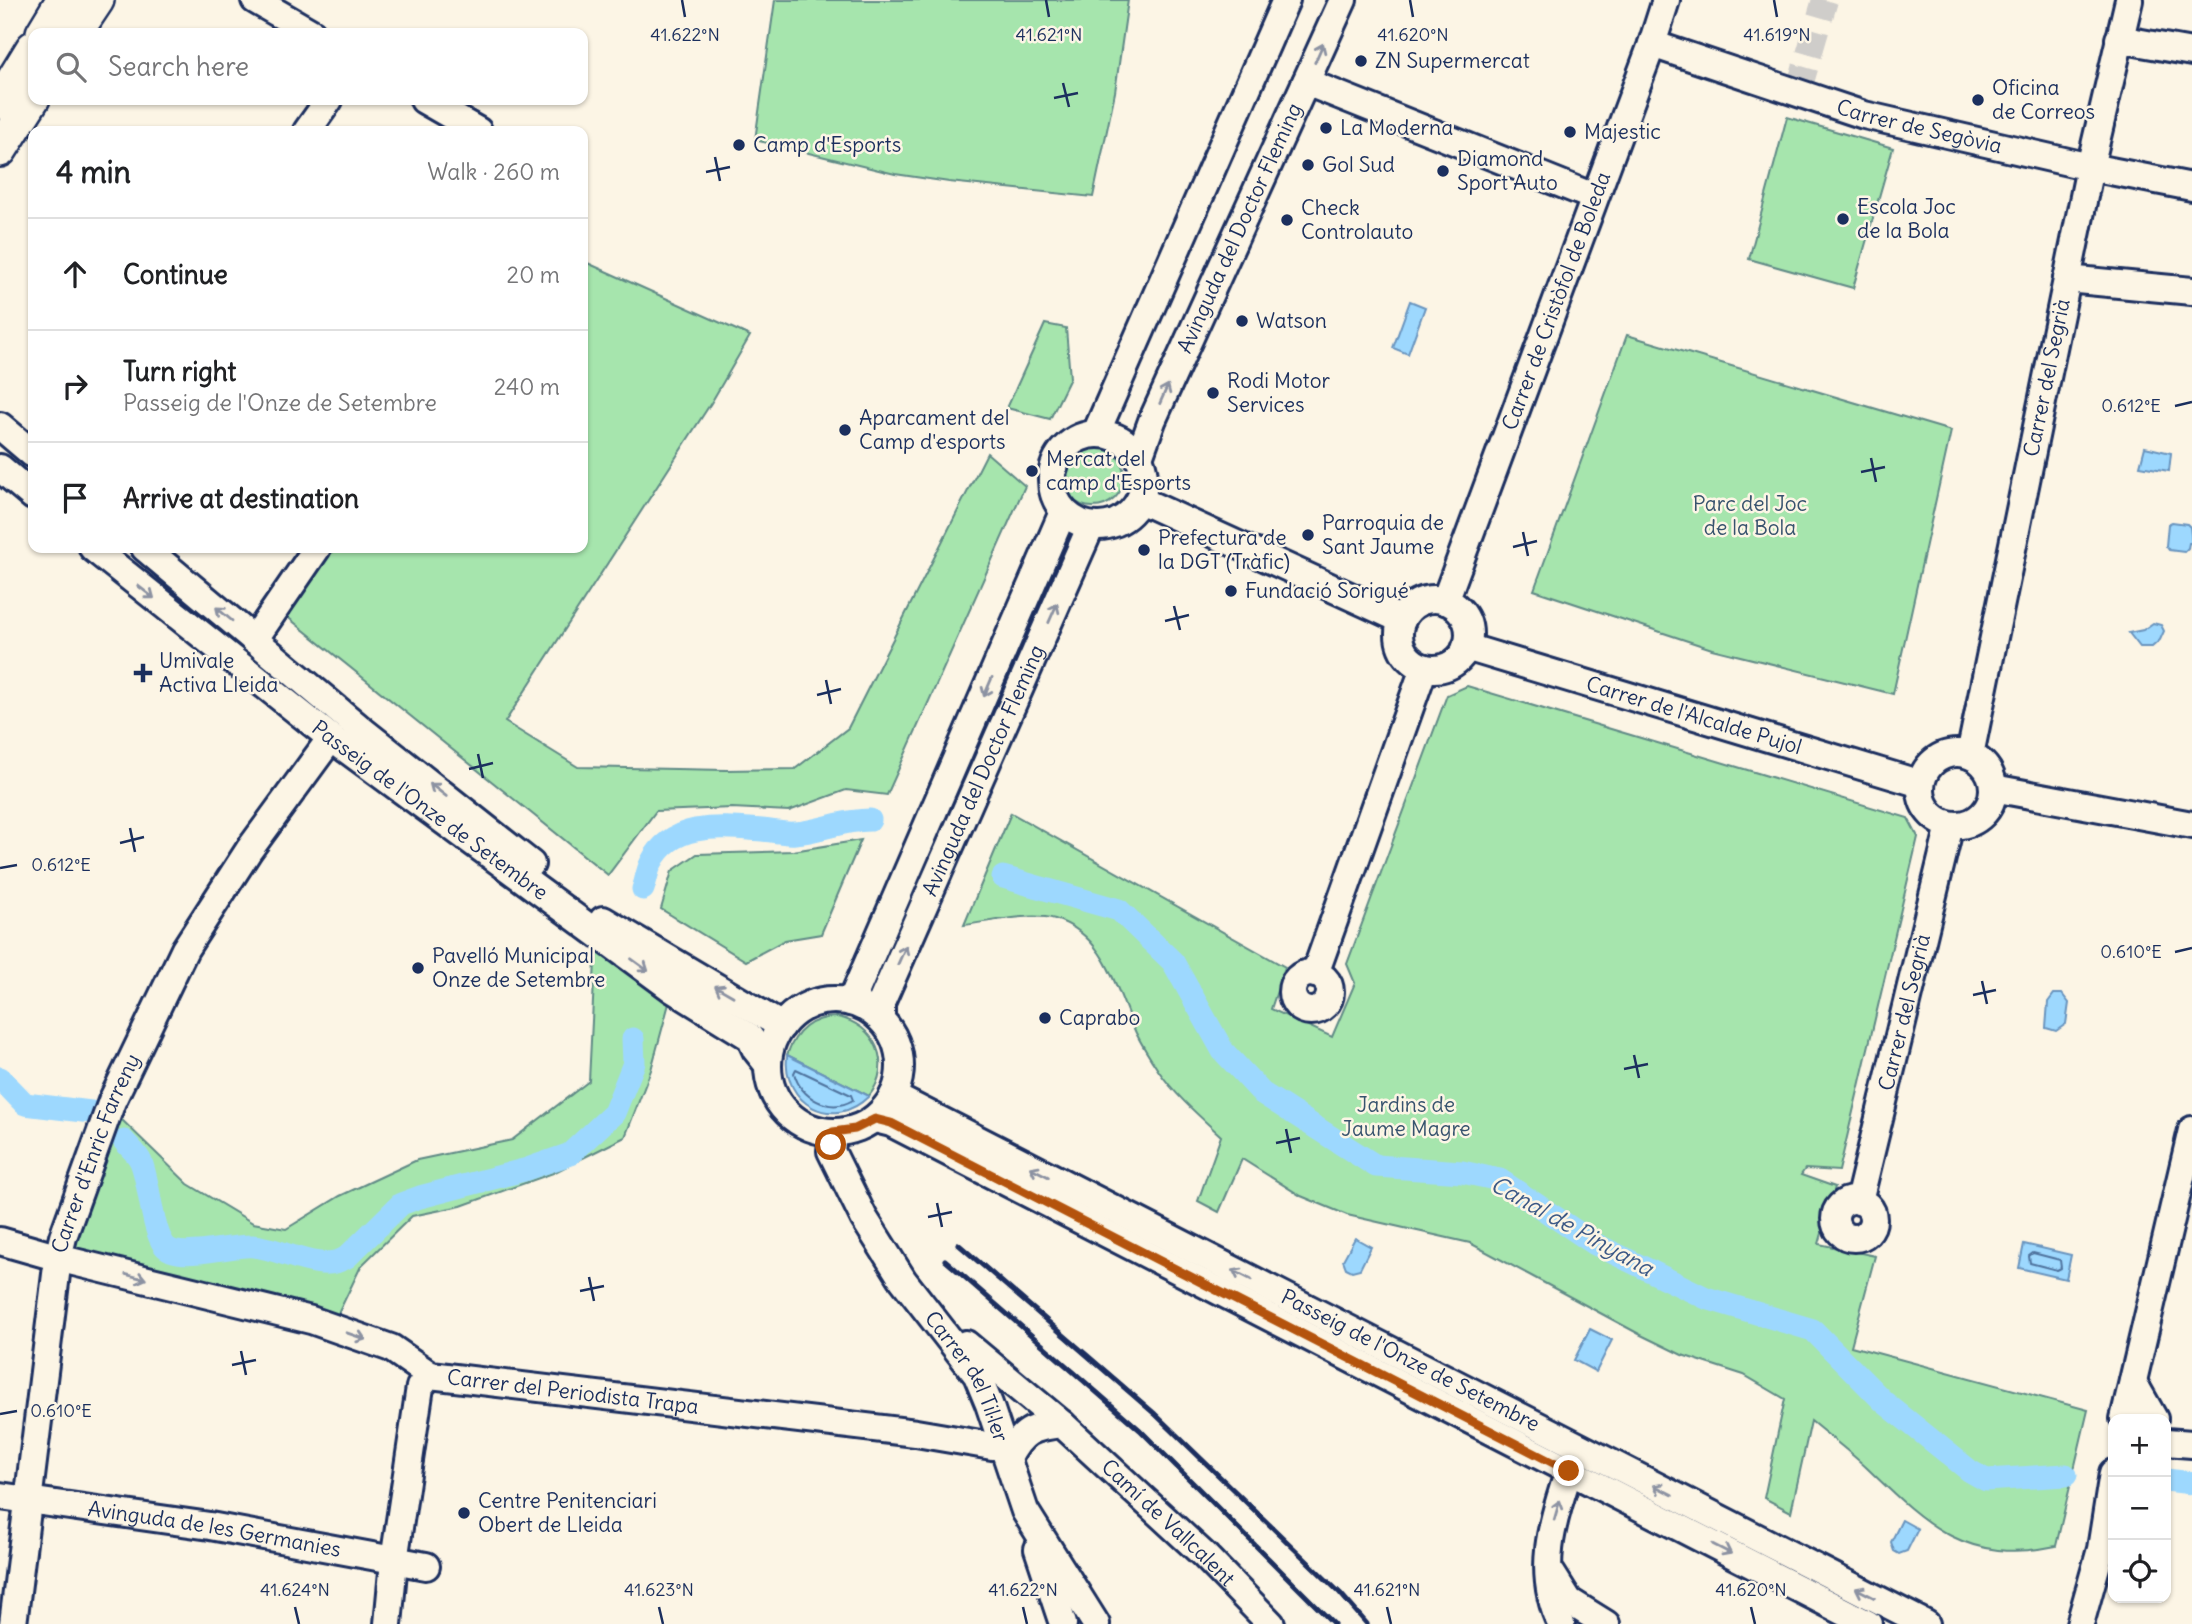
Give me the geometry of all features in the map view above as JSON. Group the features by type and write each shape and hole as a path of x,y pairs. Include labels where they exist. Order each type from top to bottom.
{"main road":[{"path":"46,28 63,0"},
{"path":"78,28 97,0"},
{"path":"0,102 28,56"},
{"path":"0,150 29,105"}],"street":[{"path":"255,0 303,28"},
{"path":"1096,433 1286,0"},
{"name":"Avinguda del Doctor Fleming","path":"1139,457 1152,421 1343,0"},
{"name":"Carrer de Cristòfol de Boleda","path":"1445,601 1666,0"},
{"name":"Carrer del Segrià","path":"1970,755 2090,167 2129,0"},
{"path":"2119,40 2192,52"},
{"name":"Carrer de Segòvia","path":"1652,44 1864,115 2090,167 2192,187"},
{"path":"1306,82 1594,197"},
{"path":"311,126 325,105"},
{"path":"433,105 469,126"},
{"path":"2067,279 2192,291"},
{"path":"0,426 28,450"},
{"path":"1096,433 1108,434 1121,439 1139,457 1144,479 1140,500 1122,520 1110,525 1091,526 1076,521 1063,512 1051,482 1056,458 1066,445 1096,433"},
{"path":"0,468 28,492"},
{"path":"1140,500 1402,620"},
{"name":"Avinguda del Doctor Fleming","path":"851,1002 1063,512"},
{"name":"Avinguda del Doctor Fleming","path":"881,1019 881,1003 1091,526"},
{"name":"Passeig de l'Onze de Setembre","path":"99,553 331,738 674,990 750,1037 756,1051 768,1065"},
{"name":"Passeig de l'Onze de Setembre","path":"151,553 363,731 599,918 782,1026"},
{"path":"254,640 314,553"},
{"path":"1424,600 1445,601 1461,612 1466,620 1469,629 1466,647 1461,656 1444,668 1424,668 1409,660 1400,645 1399,628 1407,611 1424,600"},
{"name":"Carrer de l'Alcalde Pujol","path":"1466,647 1921,784"},
{"path":"1315,974 1424,668"},
{"name":"Carrer d'Enric Farreny","path":"13,1624 58,1258 111,1101 185,949 249,850 331,738"},
{"path":"1949,754 1970,755 1987,768 1993,788 1992,799 1980,817 1971,822 1950,825 1939,821 1924,805 1921,784 1924,773 1939,757 1949,754"},
{"path":"1993,788 2192,825"},
{"name":"Carrer del Segrià","path":"1859,1201 1950,825"},
{"path":"832,1000 851,1002 881,1019 893,1036 900,1055 900,1076 893,1096 875,1119 855,1129 833,1132 813,1129 795,1119 780,1104 771,1086 768,1065 772,1044 782,1026 796,1012 813,1003 832,1000"},
{"name":"Passeig de l'Onze de Setembre","path":"893,1096 1926,1624"},
{"name":"Passeig de l'Onze de Setembre","path":"875,1119 891,1123 1868,1624"},
{"path":"2125,1414 2188,1160 2192,1130"},
{"name":"Carrer del Til·ler","path":"833,1132 831,1151 864,1218 903,1280 976,1375 989,1404 1022,1501 1096,1624"},
{"name":"Carrer del Periodista Trapa","path":"0,1241 58,1258 311,1320 391,1348 430,1375 916,1433 992,1446 1005,1452"},
{"name":"Camí de Vallcalent","path":"937,1322 1062,1424 1205,1556 1271,1624"},
{"path":"388,1624 394,1561 420,1387 430,1375"},
{"path":"2133,1382 2154,1414"},
{"name":"Carrer del Periodista Trapa","path":"916,1433 953,1433 972,1429 982,1423 989,1404"},
{"path":"1005,1452 1028,1432 1062,1424"},
{"name":"Carrer del Periodista Trapa","path":"916,1433 972,1453 1001,1473 1022,1501"},
{"path":"1561,1624 1553,1608 1547,1564 1555,1517 1569,1471"},
{"path":"2080,1624 2101,1549 2112,1477"},
{"name":"Avinguda de les Germanies","path":"0,1496 211,1525 426,1566"},
{"path":"1022,1501 1063,1624"},
{"path":"1547,1564 1556,1584 1569,1601 1606,1624"}],"green space":[{"path":"775,0 1128,0 1115,92 1093,197 895,174 755,140"},
{"path":"1787,117 1893,148 1853,288 1749,259"},
{"path":"588,263 750,336 711,403 505,722 578,767 795,769 848,728 987,453 1025,486 887,795 846,790 789,811 732,808 656,811 608,875 285,615 329,553 588,553"},
{"path":"1045,324 1066,328 1070,378 1050,419 1007,408"},
{"name":"Parc del Joc de la Bola","path":"1627,335 1951,431 1893,694 1712,649 1534,590"},
{"path":"1093,445 1115,454 1124,476 1115,498 1093,507 1071,498 1062,476 1071,454"},
{"name":"Jardins de Jaume Magre","path":"1467,686 1908,818 1918,837 1839,1171 1805,1169 1801,1175 1835,1187 1819,1244 1875,1256 1851,1346 2088,1410 2056,1546 1998,1550 1973,1545 1951,1536 1910,1508 1811,1421 1791,1512 1764,1498 1785,1399 1744,1375 1682,1355 1470,1243 1347,1215 1301,1196 1242,1159 1219,1212 1198,1201 1221,1136 1179,1096 1146,1052 1098,951 1072,927 1045,917 1022,917 964,925 1011,813 1285,967 1271,1009 1332,1037 1355,983 1347,964 1447,695"},
{"path":"861,840 821,934 785,940 746,961 661,909 672,871 697,854 793,851"},
{"path":"596,941 671,996 651,1070 625,1137 553,1173 461,1206 412,1216 361,1266 337,1316 69,1257 117,1115 188,1184 253,1223 286,1229 340,1196 417,1160 512,1140 589,1081"},
{"path":"837,1017 862,1028 877,1047 880,1071 869,1096 787,1055 790,1046 806,1027 820,1020"}],"water":[{"path":"1410,301 1425,307 1408,354 1393,348"},
{"path":"2145,447 2171,453 2169,471 2140,466"},
{"path":"2172,522 2190,527 2192,543 2189,543 2184,552 2169,550 2166,546 2168,524"},
{"path":"2153,623 2161,625 2164,631 2160,640 2152,647 2140,647 2129,633 2143,630"},
{"path":"2054,994 2062,994 2069,1003 2066,1024 2056,1031 2046,1028 2048,1002"},
{"path":"787,1055 869,1096 855,1107 840,1112 826,1112 813,1107 801,1099 793,1087 788,1072"},
{"path":"1355,1238 1371,1247 1360,1269 1352,1271 1346,1268 1343,1260"},
{"path":"2024,1244 2071,1255 2066,1279 2019,1268"},
{"path":"1590,1329 1612,1340 1596,1372 1574,1360"},
{"path":"1902,1520 1918,1529 1907,1551 1899,1554 1894,1551 1891,1542"}],"waterway":[{"name":"Canal de Pinyana","path":"643,889 650,866 660,849 685,833 715,828 795,833 870,820"},
{"name":"Canal de Pinyana","path":"1003,877 1119,910 1173,962 1223,1051 1262,1093 1376,1166 1462,1172 1500,1180 1595,1244 1706,1298 1813,1330 1884,1402 1970,1471 1986,1480 2066,1475"},
{"name":"Canal de Pinyana","path":"124,1141 141,1162 156,1227 164,1245 171,1250 192,1253 253,1246 313,1262 336,1262 347,1257 401,1204 524,1170 570,1154 614,1113 634,1063 633,1039"},
{"name":"Canal de Pinyana","path":"0,1078 25,1104 91,1112"},
{"name":"Canal de Pinyana","path":"2171,1481 2192,1483"}],"tunnel":[{"path":"1798,92 1825,0"}],"railway":[{"path":"958,1244 1155,1414 1340,1593 1367,1624"},
{"path":"945,1260 1140,1430 1334,1624"}],"place":[{"name":"ZN Supermercat","path":"1361,61"},
{"name":"Oficina de Correos","path":"1978,100"},
{"name":"La Moderna","path":"1326,128"},
{"name":"Majestic","path":"1570,132"},
{"name":"Camp d'Esports","path":"739,145"},
{"name":"Gol Sud","path":"1308,165"},
{"name":"Diamond Sport Auto","path":"1443,171"},
{"name":"Escola Joc de la Bola","path":"1843,219"},
{"name":"Check Controlauto","path":"1287,220"},
{"name":"Watson","path":"1242,321"},
{"name":"Rodi Motor Services","path":"1213,393"},
{"name":"Aparcament del Camp d'esports","path":"845,430"},
{"name":"Mercat del camp d'Esports","path":"1032,471"},
{"name":"Parroquia de Sant Jaume","path":"1308,535"},
{"name":"Prefectura de la DGT (Tràfic)","path":"1144,550"},
{"name":"Fundació Sorigué","path":"1231,591"},
{"name":"Umivale Activa Lleida","path":"143,673"},
{"name":"Pavelló Municipal Onze de Setembre","path":"418,968"},
{"name":"Caprabo","path":"1045,1018"},
{"name":"Centre Penitenciari Obert de Lleida","path":"464,1513"}],"route":[{"path":"831,1145 833,1132 855,1129 875,1119 891,1123 1569,1471"}]}
